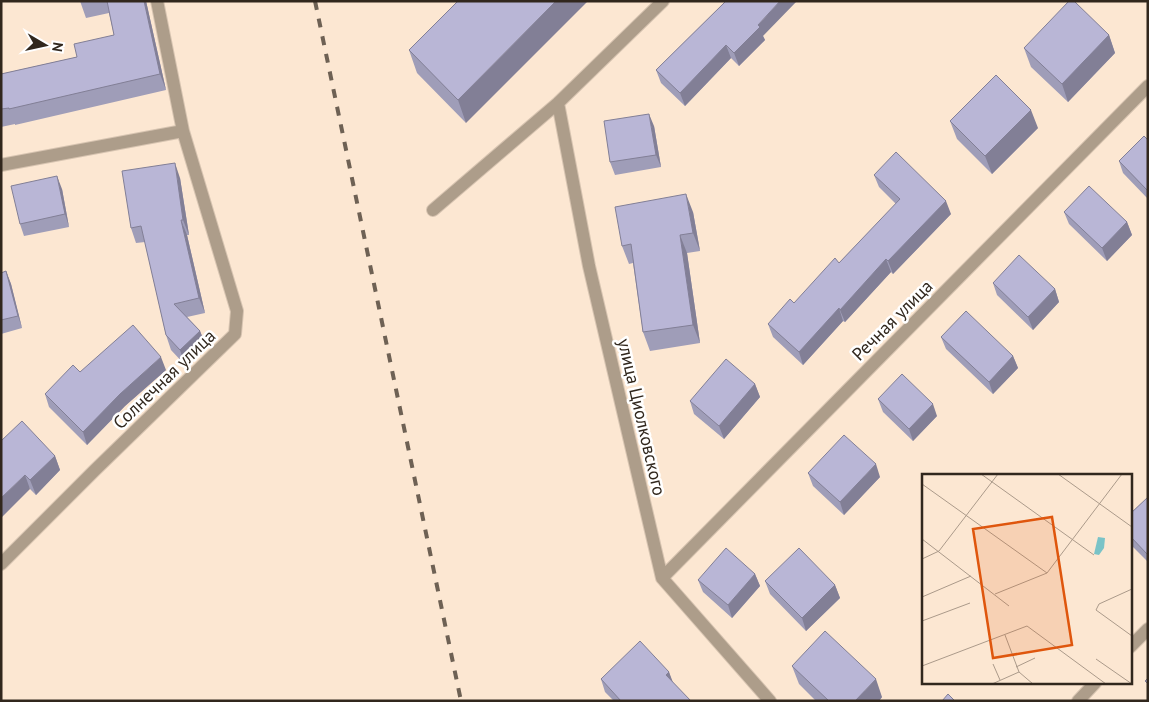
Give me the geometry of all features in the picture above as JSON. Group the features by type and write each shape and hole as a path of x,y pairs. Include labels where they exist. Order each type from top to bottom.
{"street":[{"name":"Солнечная улица","path":"1,564 236,334 236,311 183,131 158,1"},
{"path":"433,210 558,103 663,1"},
{"name":"Речная улица","path":"662,578 1148,86"},
{"name":"улица Циолковского","path":"558,103 589,266 662,578 770,701"},
{"path":"1,165 183,131"},
{"path":"1132,645 1148,629"},
{"path":"1078,701 1094,684"}],"building":[{"path":"107,1 144,1 160,74 9,109 1,109 1,74 77,57 74,44 114,35"},
{"path":"458,1 556,1 458,100 409,50"},
{"path":"726,1 780,1 758,25 760,27 734,53 726,45 680,93 656,70"},
{"path":"1069,1 1074,1 1109,35 1062,84 1024,48"},
{"path":"996,75 1031,110 985,156 950,121"},
{"path":"649,114 656,155 610,162 604,121"},
{"path":"1144,136 1148,140 1148,191 1119,161"},
{"path":"896,152 946,201 888,261 886,259 799,352 768,324 790,299 794,303 835,258 839,263 900,199 874,175"},
{"path":"175,163 183,220 181,220 199,298 174,304 200,331 180,350 166,335 141,226 131,228 122,171"},
{"path":"57,176 65,214 20,224 11,186"},
{"path":"1089,186 1127,222 1102,248 1064,212"},
{"path":"686,194 693,233 680,235 693,325 643,332 631,244 622,246 615,207"},
{"path":"1019,255 1055,289 1028,317 993,283"},
{"path":"6,271 18,316 1,320 1,273"},
{"path":"966,311 1013,356 989,382 941,337"},
{"path":"133,325 161,357 120,394 83,432 45,394 73,365 80,372"},
{"path":"726,359 755,384 719,426 690,401"},
{"path":"902,374 933,404 909,429 878,399"},
{"path":"22,421 55,456 30,480 25,475 1,498 1,441"},
{"path":"844,435 876,464 840,502 808,473"},
{"path":"1148,497 1147,554 1132,538 1132,512"},
{"path":"726,548 755,574 728,605 698,580"},
{"path":"799,548 835,585 802,618 765,581"},
{"path":"825,631 876,679 855,701 829,701 792,666"},
{"path":"640,641 669,672 666,675 691,701 621,701 601,679"},
{"path":"948,694 955,701 942,701"}],"railway":[{"path":"315,1 461,701"}]}
